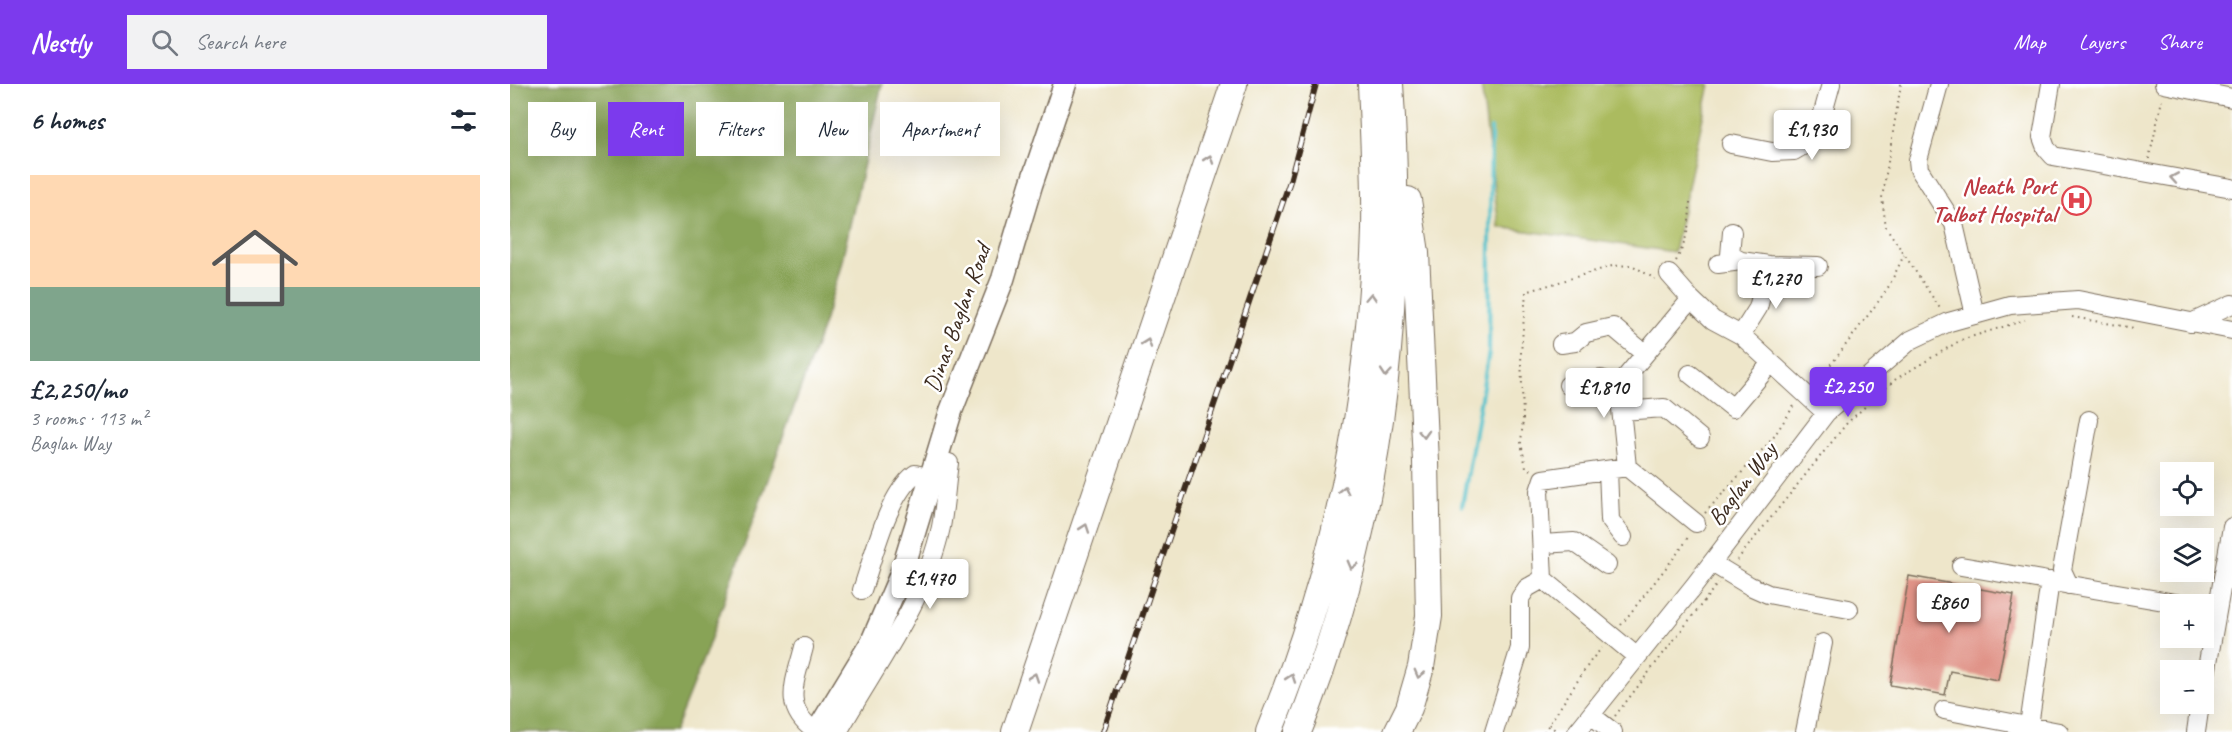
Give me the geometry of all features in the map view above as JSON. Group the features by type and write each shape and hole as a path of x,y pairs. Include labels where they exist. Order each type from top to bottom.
{"highway":[{"path":"1015,732 1234,84"},
{"path":"1269,732 1312,616 1350,462 1363,386 1375,228 1371,84"},
{"path":"1390,84 1416,254 1426,462 1429,616 1421,667 1409,708 1397,732"},
{"path":"1298,732 1337,623 1357,547 1373,469 1391,317 1395,230 1395,154 1390,84"}],"main road":[{"name":"Dinas Baglan Road","path":"816,732 873,642 902,572 951,411 1003,279 1065,84"}],"street":[{"path":"1738,140 1772,152 1794,151 1816,138 1831,84"},
{"path":"1939,84 1918,160 1919,169 1954,224 1976,315"},
{"path":"2051,84 2042,137 2046,148 2053,156 2232,188"},
{"path":"2164,84 2232,98"},
{"path":"1732,232 1730,255 1741,261"},
{"path":"1718,264 1741,261 1769,265 1818,266"},
{"path":"1741,335 1758,308 1769,265"},
{"path":"1669,274 1691,300 1713,320 1741,335 1827,413"},
{"path":"1691,300 1625,378 1620,399 1627,467 1696,523"},
{"name":"Baglan Way","path":"1577,732 1636,656 1719,568 1827,413 1911,340 1949,322 2010,305 2078,300 2232,330"},
{"path":"2191,323 2232,304"},
{"path":"1561,344 1575,342 1586,333 1613,327 1646,354"},
{"path":"1690,374 1733,408 1772,363"},
{"path":"1568,385 1600,379 1623,386"},
{"path":"1622,411 1664,408 1700,438"},
{"path":"2069,585 2062,570 2089,420"},
{"path":"838,732 905,619 921,586 941,526 949,463"},
{"path":"1627,467 1543,479 1539,491 1544,579 1636,656"},
{"path":"1608,470 1610,520 1623,537"},
{"path":"862,590 894,500 906,482 915,474 931,478"},
{"path":"2214,595 2232,527"},
{"path":"1542,544 1574,542 1607,565"},
{"path":"1961,566 2160,600"},
{"path":"1719,568 1768,594 1849,609"},
{"path":"1494,732 1520,648 1520,598 1527,588 1544,579"},
{"path":"2029,726 2050,581"},
{"path":"1805,732 1823,642"},
{"path":"804,647 792,700 800,719 816,732"},
{"path":"1944,710 2060,732"},
{"path":"2196,732 2199,714"},
{"path":"1591,715 1609,729"}],"path":[{"path":"1900,84 1882,198 1886,227 1949,322"},
{"path":"2145,173 2164,84"},
{"path":"1669,274 1686,242 1690,220 1690,198"},
{"path":"1545,732 1592,659 1613,637 1639,600 1683,546 1696,523 1773,438 1803,391 1833,362 1889,286 1904,255"},
{"path":"2066,316 2136,328"},
{"path":"1609,729 1719,568 1847,423 1896,379 1961,340 2029,319"},
{"path":"1549,724 1557,732"}],"green space":[{"path":"510,84 882,84 868,146 868,102 796,102 796,156 866,156 840,269 823,326 706,652 674,732 510,732"},
{"path":"1481,84 1710,84 1674,252 1499,227"}],"building":[{"path":"1909,576 2014,595 1998,680 1950,671 1945,695 1890,685"}],"waterway":[{"path":"1462,506 1489,352 1491,128"}],"railway":[{"path":"1103,732 1290,181 1316,84"}],"place":[{"name":"Neath Port Talbot Hospital","path":"2077,200"}]}
